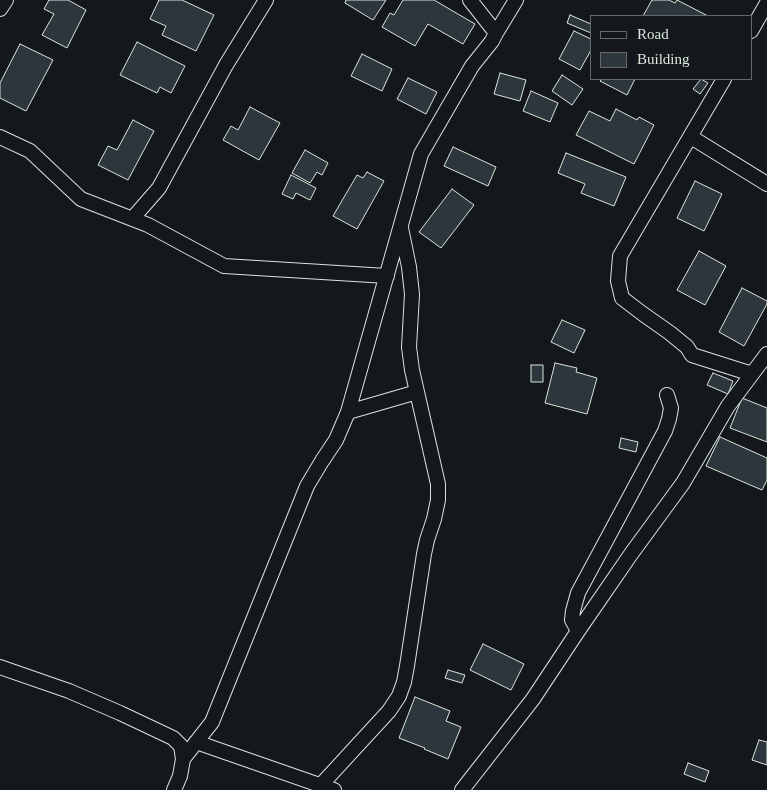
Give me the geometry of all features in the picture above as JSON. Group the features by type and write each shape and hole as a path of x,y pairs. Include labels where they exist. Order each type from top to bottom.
{"street":[{"path":"0,9 6,0"},
{"path":"132,219 158,188 226,65 266,0"},
{"path":"470,0 496,33"},
{"path":"174,790 184,759 212,722 307,486 336,440 348,412 420,154 472,66 492,41 516,0"},
{"path":"752,29 767,3"},
{"path":"723,80 620,256 618,281 622,298 670,333 687,347 692,355 752,374"},
{"path":"0,137 30,151 81,199 148,225 224,266 386,276"},
{"path":"691,137 767,184"},
{"path":"196,742 327,788 399,696 404,682 424,554 438,500 438,484 412,370 410,347 412,294 401,225"},
{"path":"462,790 533,700 578,631 682,483 728,406 767,354"},
{"path":"348,412 417,392"},
{"path":"578,631 572,620 578,593 664,431 671,408 666,395"},
{"path":"0,667 69,691 128,716 173,738 182,746 184,759"}],"building":[{"path":"49,0 68,0 86,10 67,48 42,35 54,14 44,9"},
{"path":"159,0 182,0 214,15 196,51 162,35 166,26 150,19"},
{"path":"346,0 386,0 373,20 345,3"},
{"path":"403,0 434,0 475,24 463,44 428,24 415,46 382,27 390,13 394,15"},
{"path":"652,0 669,0 675,3 677,0 706,15 644,15"},
{"path":"570,15 590,24 590,33 567,23"},
{"path":"574,31 590,39 590,52 580,70 559,59"},
{"path":"137,42 185,66 171,93 160,87 157,93 120,75"},
{"path":"20,44 53,60 26,111 0,98 0,83"},
{"path":"362,54 392,69 382,91 351,76"},
{"path":"500,73 526,80 520,101 494,94"},
{"path":"562,75 583,89 572,105 552,91"},
{"path":"408,78 437,92 426,114 397,99"},
{"path":"601,80 634,80 627,95"},
{"path":"700,80 708,83 700,94 693,89"},
{"path":"531,91 558,103 550,122 523,111"},
{"path":"250,107 280,123 259,160 223,140 231,126 238,130"},
{"path":"616,109 637,120 639,117 654,125 634,164 576,135 589,111 610,121"},
{"path":"133,120 154,131 128,180 98,165 108,146 117,150"},
{"path":"453,147 496,167 488,186 444,166"},
{"path":"305,150 328,163 322,175 317,172 310,183 292,173"},
{"path":"566,153 626,177 614,206 581,193 585,184 558,173"},
{"path":"367,172 384,181 357,229 333,216 357,175 363,178"},
{"path":"291,175 316,188 310,200 296,193 293,199 282,194"},
{"path":"695,181 722,194 704,231 677,218"},
{"path":"452,189 474,205 441,248 419,232"},
{"path":"699,251 726,266 705,305 677,290"},
{"path":"742,288 767,301 744,346 719,332"},
{"path":"562,320 585,330 574,353 551,342"},
{"path":"555,363 577,368 576,372 597,378 587,414 545,403"},
{"path":"531,365 543,365 543,382 531,382"},
{"path":"713,373 733,381 728,394 707,385"},
{"path":"742,398 767,408 767,442 730,428"},
{"path":"720,437 767,458 767,480 762,490 706,466"},
{"path":"621,438 638,442 636,452 619,448"},
{"path":"483,644 524,664 511,690 470,670"},
{"path":"448,670 465,675 462,683 445,678"},
{"path":"415,697 450,711 446,721 461,727 448,759 399,738"},
{"path":"759,740 767,742 767,765 752,760"},
{"path":"688,763 709,771 705,782 684,774"}]}
